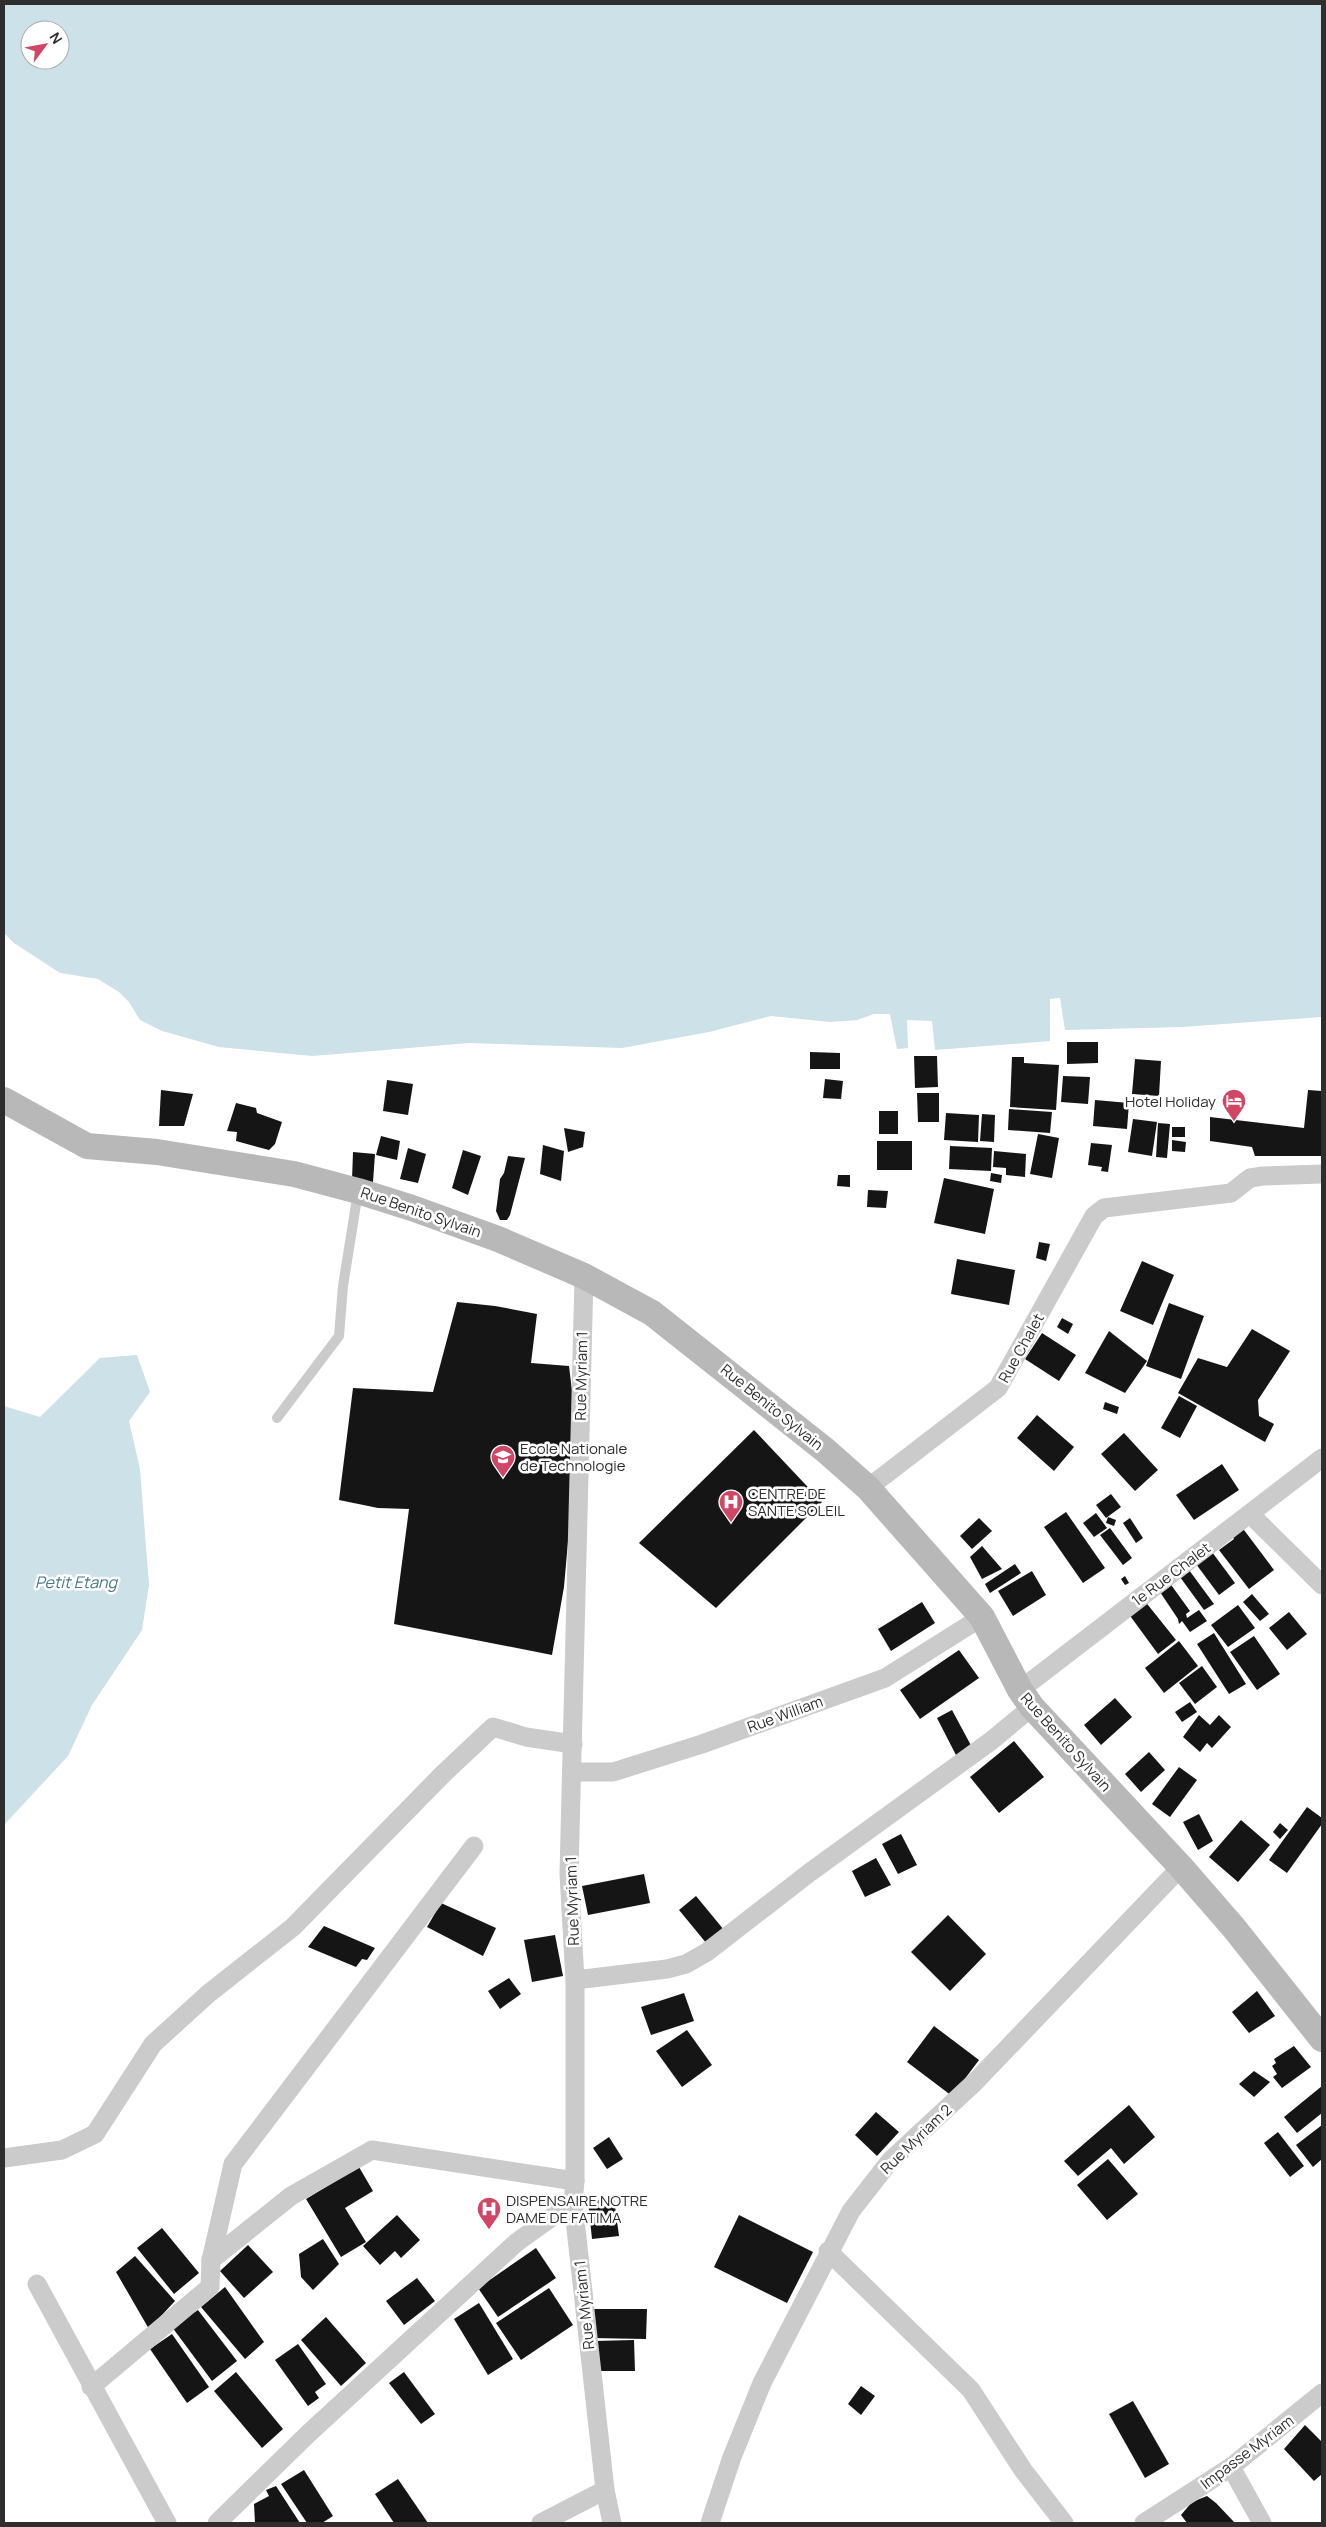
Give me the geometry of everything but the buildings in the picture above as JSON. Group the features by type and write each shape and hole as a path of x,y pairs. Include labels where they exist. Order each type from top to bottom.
{"main road":[{"name":"Rue Benito Sylvain","path":"4,1100 87,1146 157,1152 294,1174 358,1191 498,1239 584,1276 652,1313 825,1450 868,1488 982,1617 1026,1699 1181,1867 1234,1928 1322,2039"}],"street":[{"name":"Rue Chalet","path":"868,1488 998,1388 1094,1216 1104,1208 1230,1193 1250,1178 1322,1174"},
{"name":"Rue Myriam 1","path":"584,1276 569,1874 576,1980 575,2181 573,2202 605,2490 612,2523"},
{"name":"1e Rue Chalet","path":"576,1980 667,1969 686,1964 707,1952 809,1873 991,1741 1026,1699 1250,1514 1322,1458"},
{"path":"1250,1514 1322,1585"},
{"name":"Rue William","path":"572,1772 613,1772 702,1744 886,1678 982,1617"},
{"path":"4,2158 62,2150 95,2134 153,2044 208,1994 293,1927 442,1775 493,1728 526,1738 573,1744"},
{"path":"91,2386 210,2287 211,2260 233,2164 474,1846"},
{"name":"Rue Myriam 2","path":"713,2521 732,2457 762,2383 810,2292 828,2251 851,2211 890,2161 975,2082 1181,1867"},
{"path":"211,2260 291,2196 372,2150 575,2181"},
{"path":"217,2523 308,2434 517,2242 573,2202"},
{"path":"828,2251 971,2390 1023,2470 1064,2523"},
{"path":"37,2284 167,2523"},
{"name":"Impasse Myriam","path":"1144,2523 1231,2467 1322,2393"},
{"path":"1231,2467 1262,2523"},
{"path":"541,2523 605,2490"}],"lane":[{"path":"277,1418 339,1336 343,1286 358,1191"}],"water":[{"path":"4,4 1322,4 1322,1017 1182,1027 1065,1030 1060,998 1050,999 1050,1041 935,1050 932,1021 907,1020 908,1048 897,1049 890,1014 874,1014 857,1020 830,1022 771,1016 709,1032 622,1048 469,1043 312,1056 219,1047 162,1031 140,1020 129,1002 119,992 98,979 60,973 14,943 4,933"},
{"name":"Petit Etang","path":"137,1355 150,1392 129,1421 140,1469 149,1585 142,1630 92,1705 68,1756 4,1825 4,1406 40,1417 100,1358"}],"place":[{"name":"Hotel Holiday","path":"1234,1122"},
{"name":"Ecole Nationale de Technologie","path":"503,1478"},
{"name":"CENTRE DE SANTE SOLEIL","path":"731,1523"},
{"name":"DISPENSAIRE NOTRE DAME DE FATIMA","path":"489,2230"}]}
